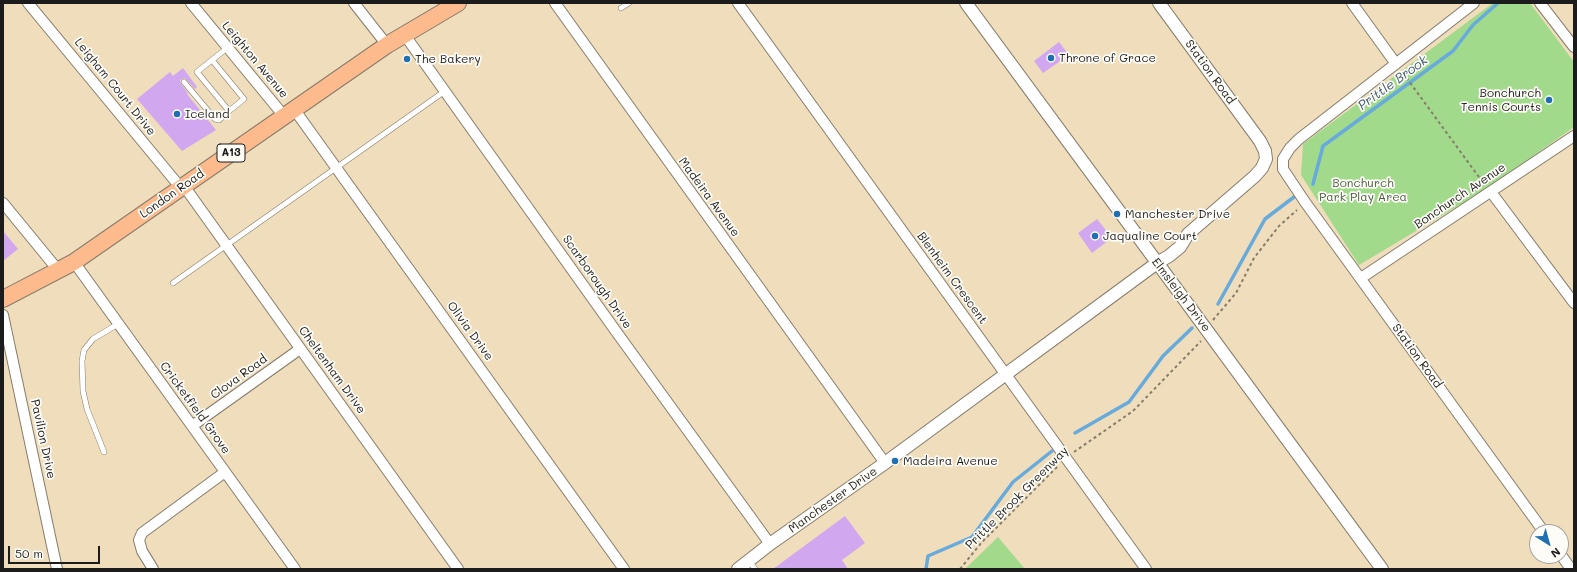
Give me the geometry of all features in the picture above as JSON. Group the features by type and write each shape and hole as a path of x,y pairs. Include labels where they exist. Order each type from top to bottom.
{"main road":[{"name":"London Road","path":"3,299 74,262 387,45 458,3"}],"street":[{"name":"Leigham Court Drive","path":"28,3 182,187"},
{"name":"Leighton Avenue","path":"191,3 227,48 289,112"},
{"path":"354,3 387,45"},
{"name":"Madeira Avenue","path":"555,3 885,463"},
{"name":"Blenheim Crescent","path":"738,3 1146,569"},
{"name":"Elmsleigh Drive","path":"966,3 1382,569"},
{"name":"Station Road","path":"1159,3 1260,141"},
{"path":"1352,3 1399,68 1474,3"},
{"path":"1540,3 1574,48"},
{"name":"Scarborough Drive","path":"404,34 770,544"},
{"name":"Station Road","path":"1399,68 1299,139 1290,148 1283,159 1283,169 1305,202 1538,524"},
{"name":"Olivia Drive","path":"289,112 336,168 624,569"},
{"name":"Bonchurch Avenue","path":"1361,278 1489,190 1574,136"},
{"name":"Manchester Drive","path":"738,569 752,565 770,544 885,463 1180,247 1188,234 1262,168 1266,159 1265,151 1260,141"},
{"name":"Cheltenham Drive","path":"182,187 227,246 458,569"},
{"path":"1489,190 1574,303"},
{"path":"3,203 58,270"},
{"name":"Cricketfield Grove","path":"74,262 295,569"},
{"name":"Pavilion Drive","path":"3,315 57,569"},
{"name":"Clova Road","path":"192,426 300,348"},
{"path":"153,569 142,552 139,540 142,533 225,472"}],"lane":[{"path":"621,8 629,3"},
{"path":"227,48 197,72 229,112"},
{"path":"184,82 215,119 219,120 244,99 212,60"},
{"path":"173,284 445,91"},
{"path":"104,452 87,409 83,392 82,361 84,350 93,339 118,324"}],"path":[{"path":"1399,68 1489,190"},
{"path":"1204,326 1217,316 1236,293 1254,258 1278,226 1305,202"},
{"name":"Prittle Brook Greenway","path":"960,569 982,542 1066,458 1133,411 1202,341 1195,333 1204,326"}],"green space":[{"name":"Bonchurch Park Play Area","path":"1493,3 1530,3 1574,62 1574,127 1488,188 1359,265 1301,175 1303,144"},
{"path":"998,537 1025,569 965,569"}],"building":[{"name":"Throne of Grace","path":"1059,42 1069,55 1043,73 1034,61"},
{"name":"Iceland","path":"183,68 197,87 195,89 185,78 180,80 181,84 188,93 187,94 216,130 182,151 137,99 170,72 173,76"},
{"name":"Jaqualine Court","path":"1097,219 1112,238 1092,253 1078,233"},
{"path":"3,231 18,249 3,261"},
{"path":"845,516 865,543 842,560 848,569 773,569"}],"waterway":[{"name":"Prittle Brook","path":"1313,184 1323,146 1453,51 1473,25 1498,3"},
{"name":"Prittle Brook","path":"1218,304 1265,219 1294,197"},
{"name":"Prittle Brook","path":"1075,433 1129,402 1163,356 1192,328"},
{"name":"Prittle Brook","path":"926,569 928,556 972,537 1013,482 1052,451"}],"place":[{"name":"Throne of Grace","path":"1051,58"},
{"name":"The Bakery","path":"407,59"},
{"name":"Bonchurch Tennis Courts","path":"1549,100"},
{"name":"Iceland","path":"177,114"},
{"name":"Manchester Drive","path":"1117,214"},
{"name":"Jaqualine Court","path":"1095,236"},
{"name":"Madeira Avenue","path":"895,461"}]}
